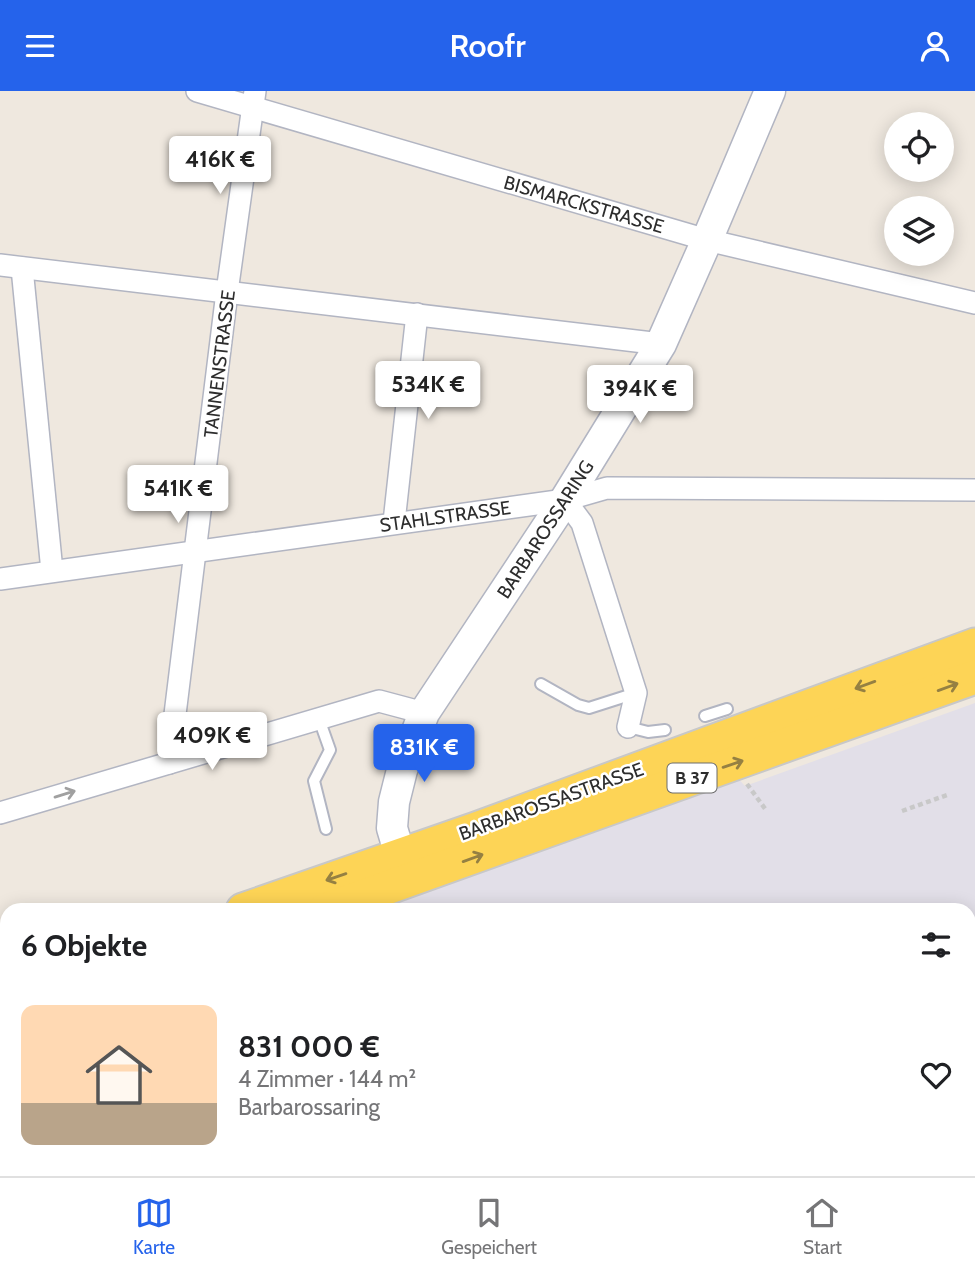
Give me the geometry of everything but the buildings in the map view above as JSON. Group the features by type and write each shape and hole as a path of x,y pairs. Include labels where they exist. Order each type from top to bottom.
{"main road":[{"name":"BARBAROSSASTRASSE","path":"338,903 405,868 975,645"},
{"name":"BARBAROSSASTRASSE","path":"270,903 405,868 975,677"}],"street":[{"name":"BISMARCKSTRASSE","path":"197,91 254,99 707,240 975,303"},
{"name":"BARBAROSSARING","path":"405,868 392,828 394,802 402,770 424,713 565,500 661,344 769,91"},
{"name":"TANNENSTRASSE","path":"169,763 227,292 254,99"},
{"path":"0,265 661,344"},
{"path":"22,268 52,571"},
{"path":"394,522 417,314"},
{"name":"STAHLSTRASSE","path":"0,579 565,500 607,488 975,490"},
{"path":"565,500 582,523 636,694 628,727"},
{"path":"0,813 379,701 424,713"}],"lane":[{"path":"541,684 578,705 589,708 636,694"},
{"path":"705,716 727,709"},
{"path":"319,719 330,750 314,781 326,829"},
{"path":"628,727 649,732 665,730"}],"path":[{"path":"744,781 766,810"},
{"path":"902,811 947,795"}],"shaded area":[{"path":"975,703 975,903 366,903 729,769 745,786"}]}
